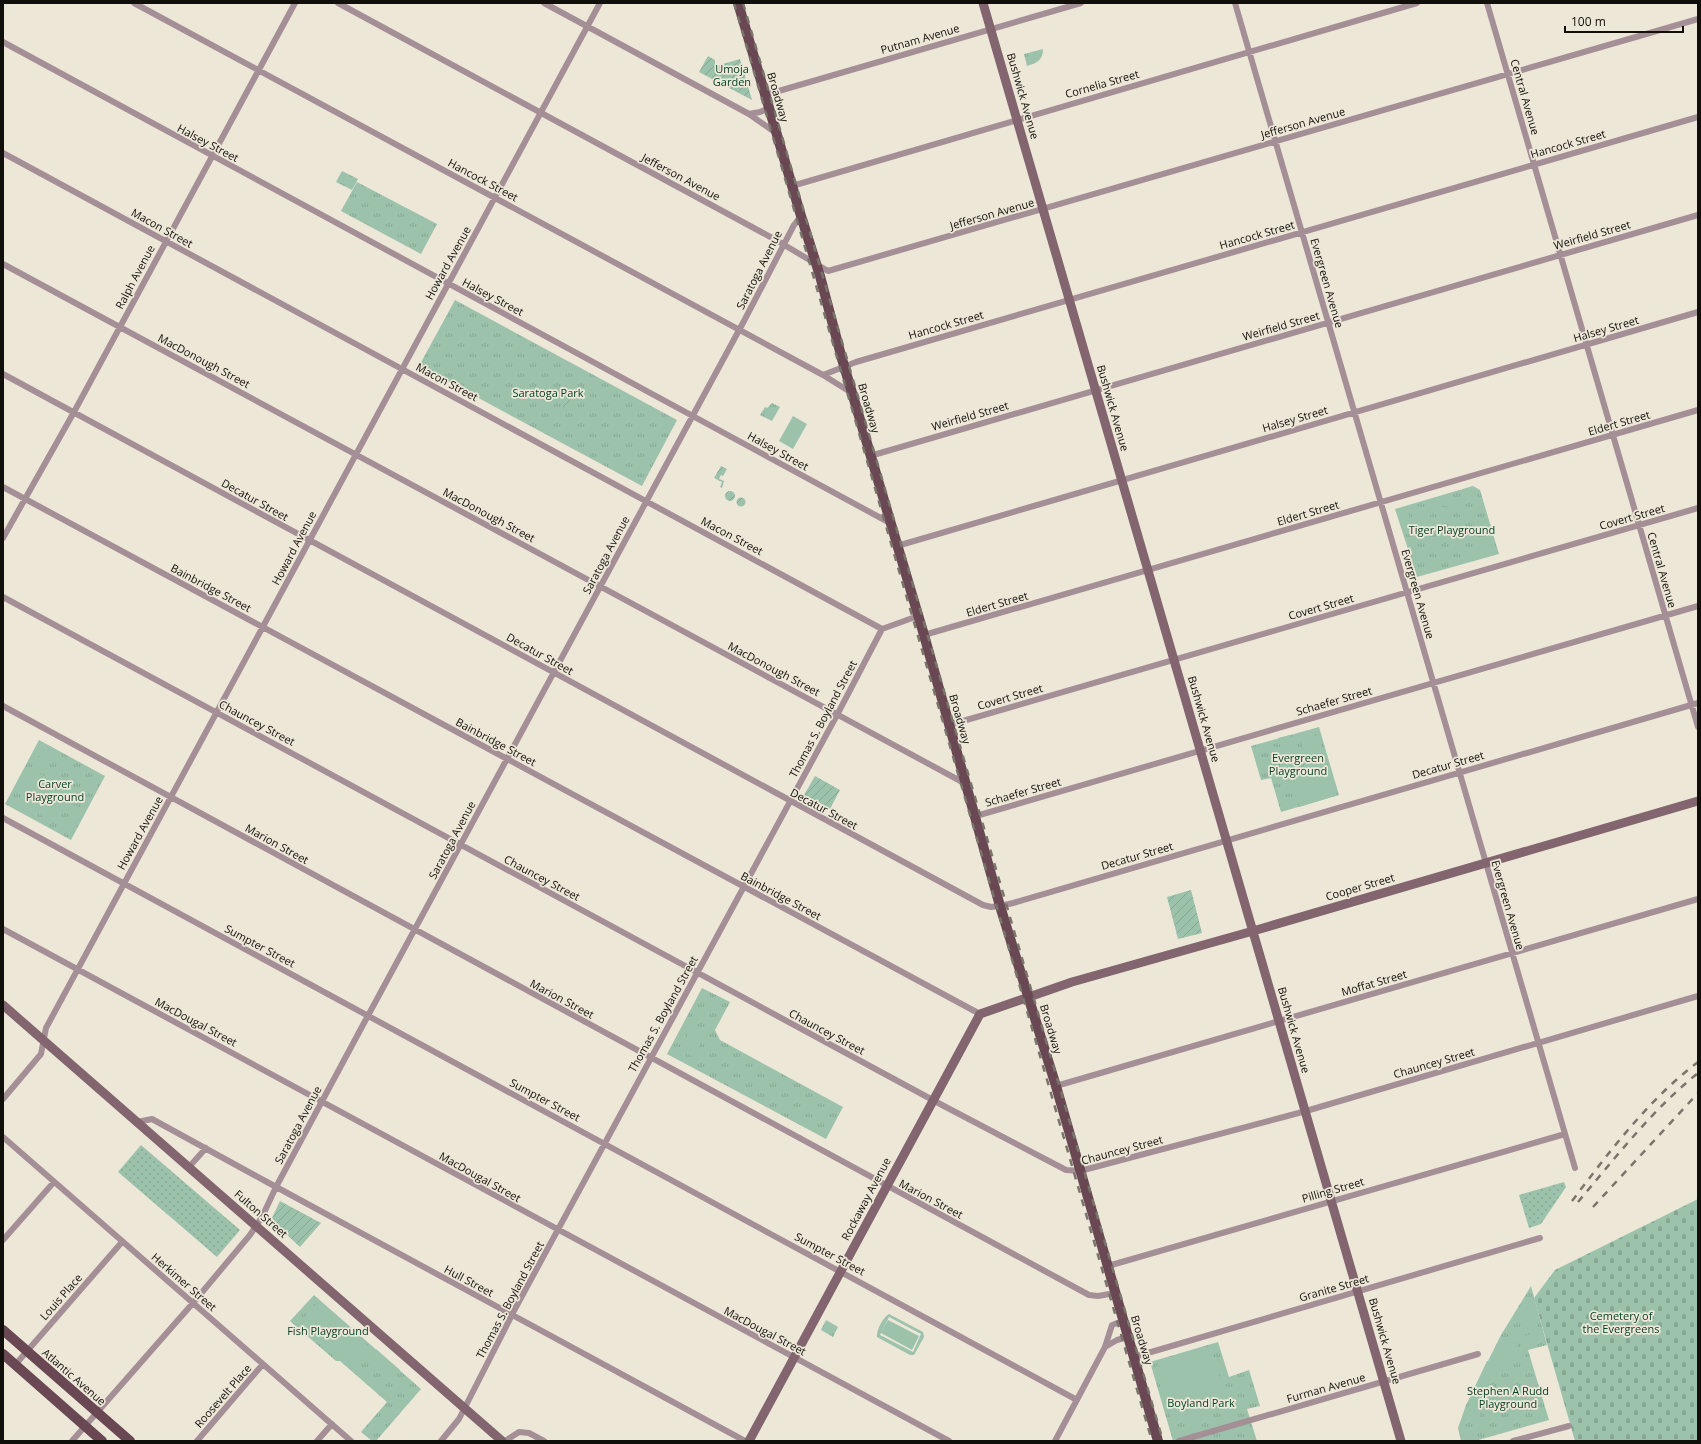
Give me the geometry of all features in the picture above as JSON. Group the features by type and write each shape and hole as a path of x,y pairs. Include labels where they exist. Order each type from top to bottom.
{"main road":[{"name":"Bushwick Avenue","path":"983,3 1402,1441"},
{"name":"Broadway","path":"740,4 776,134 816,265 844,367 924,635 1000,906 1056,1086 1158,1441"},
{"name":"Cooper Street","path":"1029,997 1072,982 1253,931 1698,801"},
{"path":"980,1014 1029,997"},
{"name":"Fulton Street","path":"3,1005 502,1441"},
{"name":"Rockaway Avenue","path":"749,1441 980,1014"},
{"name":"Atlantic Avenue","path":"3,1330 130,1441"},
{"path":"3,1354 102,1441"}],"street":[{"name":"Hancock Street","path":"134,3 852,392"},
{"name":"Ralph Avenue","path":"3,538 74,412 294,3"},
{"name":"Jefferson Avenue","path":"338,3 783,244 828,271 1043,210 1698,19"},
{"path":"544,3 749,114 776,134"},
{"name":"Howard Avenue","path":"3,1099 41,1054 46,1028 600,3"},
{"name":"Putnam Avenue","path":"765,95 1081,3"},
{"name":"Evergreen Avenue","path":"1235,3 1575,1168"},
{"name":"Cornelia Street","path":"792,186 1417,3"},
{"name":"Central Avenue","path":"1487,3 1665,615 1695,704 1698,727"},
{"name":"Halsey Street","path":"3,42 890,523"},
{"path":"749,114 760,112 769,108"},
{"name":"Hancock Street","path":"823,375 856,362 1698,117"},
{"name":"Macon Street","path":"3,153 882,629"},
{"name":"Weirfield Street","path":"870,456 1698,215"},
{"name":"Saratoga Avenue","path":"72,1441 193,1303 250,1236 256,1226 414,930 739,330 783,244 801,216"},
{"name":"MacDonough Street","path":"3,264 966,784"},
{"name":"Halsey Street","path":"897,546 1698,312"},
{"name":"Decatur Street","path":"3,374 790,802 983,905 991,907 1000,906 1695,704"},
{"name":"Eldert Street","path":"924,635 1698,410"},
{"name":"Bainbridge Street","path":"3,487 980,1014"},
{"name":"Covert Street","path":"949,725 1698,508"},
{"name":"Chauncey Street","path":"3,597 697,973 1066,1170 1080,1172 1306,1111 1698,996"},
{"name":"Schaefer Street","path":"976,816 1698,606"},
{"path":"882,629 918,616"},
{"name":"Thomas S. Boyland Street","path":"441,1441 455,1426 465,1408 512,1315 837,715 882,629"},
{"name":"Marion Street","path":"3,706 1089,1295 1104,1296 1115,1293"},
{"name":"Sumpter Street","path":"3,818 1077,1400"},
{"name":"Moffat Street","path":"1056,1086 1698,899"},
{"name":"MacDougal Street","path":"3,929 948,1441"},
{"name":"Hull Street","path":"137,1122 152,1119 744,1441"},
{"name":"Pilling Street","path":"1108,1266 1565,1134"},
{"name":"Herkimer Street","path":"3,1137 351,1441"},
{"path":"189,1167 206,1148"},
{"path":"3,1240 54,1182"},
{"name":"Granite Street","path":"1134,1357 1540,1238"},
{"name":"Louis Place","path":"15,1365 122,1242"},
{"path":"1055,1441 1105,1347 1112,1326 1123,1321"},
{"path":"1105,1347 1117,1340 1128,1337"},
{"name":"Furman Avenue","path":"1179,1441 1478,1354"},
{"name":"Roosevelt Place","path":"197,1441 263,1364"},
{"path":"317,1441 332,1424"},
{"path":"1514,1441 1569,1426"},
{"path":"505,1441 515,1434 524,1432 544,1441"}],"green space":[{"path":"1043,49 1041,58 1034,64 1027,66 1024,54"},
{"name":"Umoja Garden","path":"708,56 715,60 715,66 740,59 752,100 699,72"},
{"path":"342,171 358,179 352,190 336,182"},
{"path":"357,182 437,224 421,254 341,211"},
{"name":"Saratoga Park","path":"455,300 677,420 642,486 419,366"},
{"path":"566,395 570,398 571,403 566,408 560,406 563,402 565,403"},
{"path":"772,403 780,407 772,421 760,415 765,407 767,408"},
{"path":"793,416 807,424 793,449 779,441"},
{"path":"721,466 727,469 723,476 721,475 719,479 724,481 722,488 720,487 722,482 714,478"},
{"name":"Tiger Playground","path":"1473,486 1480,490 1499,554 1417,577 1395,509"},
{"path":"728,491 732,491 735,496 732,501 728,501 725,498 725,494"},
{"path":"741,497 746,502 741,507 736,502"},
{"path":"1441,500 1458,508 1485,527 1489,533 1490,543 1494,542 1498,553 1472,561 1469,554 1463,549 1434,530 1426,518 1427,511 1430,505","holes":["1438,505 1447,506 1482,530 1486,536 1485,545 1470,549 1434,525 1430,516 1432,509"]},
{"path":"1421,506 1429,530 1418,534 1411,509"},
{"path":"1407,509 1414,533 1407,535 1400,511"},
{"name":"Evergreen Playground","path":"1319,727 1339,795 1281,812 1271,778 1261,780 1251,746"},
{"path":"1314,731 1322,757 1307,761 1299,735"},
{"path":"1290,735 1300,766 1287,769 1278,738"},
{"name":"Carver Playground","path":"39,740 105,776 71,840 5,804"},
{"path":"40,741 58,751 52,763 33,753"},
{"path":"1325,762 1335,796 1299,807 1289,773"},
{"path":"34,770 51,780 58,790 57,802 49,820 17,802"},
{"path":"815,776 840,790 830,809 804,795"},
{"path":"75,805 85,811 71,837 61,831"},
{"path":"1191,890 1202,933 1178,939 1167,897"},
{"path":"702,988 730,1002 715,1030 720,1040 843,1107 826,1139 667,1054"},
{"path":"692,1026 706,1033 693,1057 680,1050"},
{"path":"141,1145 240,1230 217,1257 118,1172"},
{"path":"1564,1182 1566,1187 1541,1224 1529,1228 1519,1195"},
{"name":"Cemetery of the Evergreens","path":"1698,1199 1698,1441 1575,1441 1534,1298 1555,1270"},
{"path":"280,1201 321,1223 300,1247 271,1220"},
{"name":"Stephen A Rudd Playground","path":"1531,1286 1547,1345 1528,1350 1549,1420 1475,1441 1461,1441 1458,1428 1466,1405 1501,1335"},
{"name":"Fish Playground","path":"314,1295 421,1389 376,1441 372,1441 361,1432 387,1402 340,1361 336,1361 290,1321"},
{"path":"318,1302 372,1349 355,1370 300,1322"},
{"path":"1533,1311 1537,1326 1523,1330 1519,1314"},
{"path":"889,1314 923,1332 924,1337 914,1355 910,1355 877,1337 882,1321","holes":["889,1317 921,1334 913,1352 880,1335"]},
{"path":"826,1320 838,1327 833,1337 821,1330"},
{"path":"888,1320 919,1336 912,1350 881,1333"},
{"path":"1536,1332 1539,1342 1523,1347 1521,1337"},
{"path":"1505,1337 1518,1344 1507,1365 1494,1358"},
{"name":"Boyland Park","path":"1218,1342 1229,1377 1249,1370 1260,1406 1247,1409 1257,1441 1173,1441 1150,1362"},
{"path":"376,1349 400,1370 391,1380 367,1359"},
{"path":"1207,1349 1213,1353 1225,1396 1229,1398 1231,1406 1228,1411 1218,1412 1176,1424 1171,1420 1156,1367 1159,1363"},
{"path":"1487,1361 1497,1365 1498,1370 1484,1392 1479,1420 1474,1423 1468,1423 1464,1418 1465,1414 1472,1398 1471,1395"}],"railway":[{"path":"734,3 1152,1441"},
{"path":"743,3 1163,1441"},
{"path":"1572,1201 1615,1145 1646,1109 1698,1062"},
{"path":"1578,1202 1650,1118 1665,1102 1698,1073"},
{"path":"1593,1207 1698,1093"}]}
